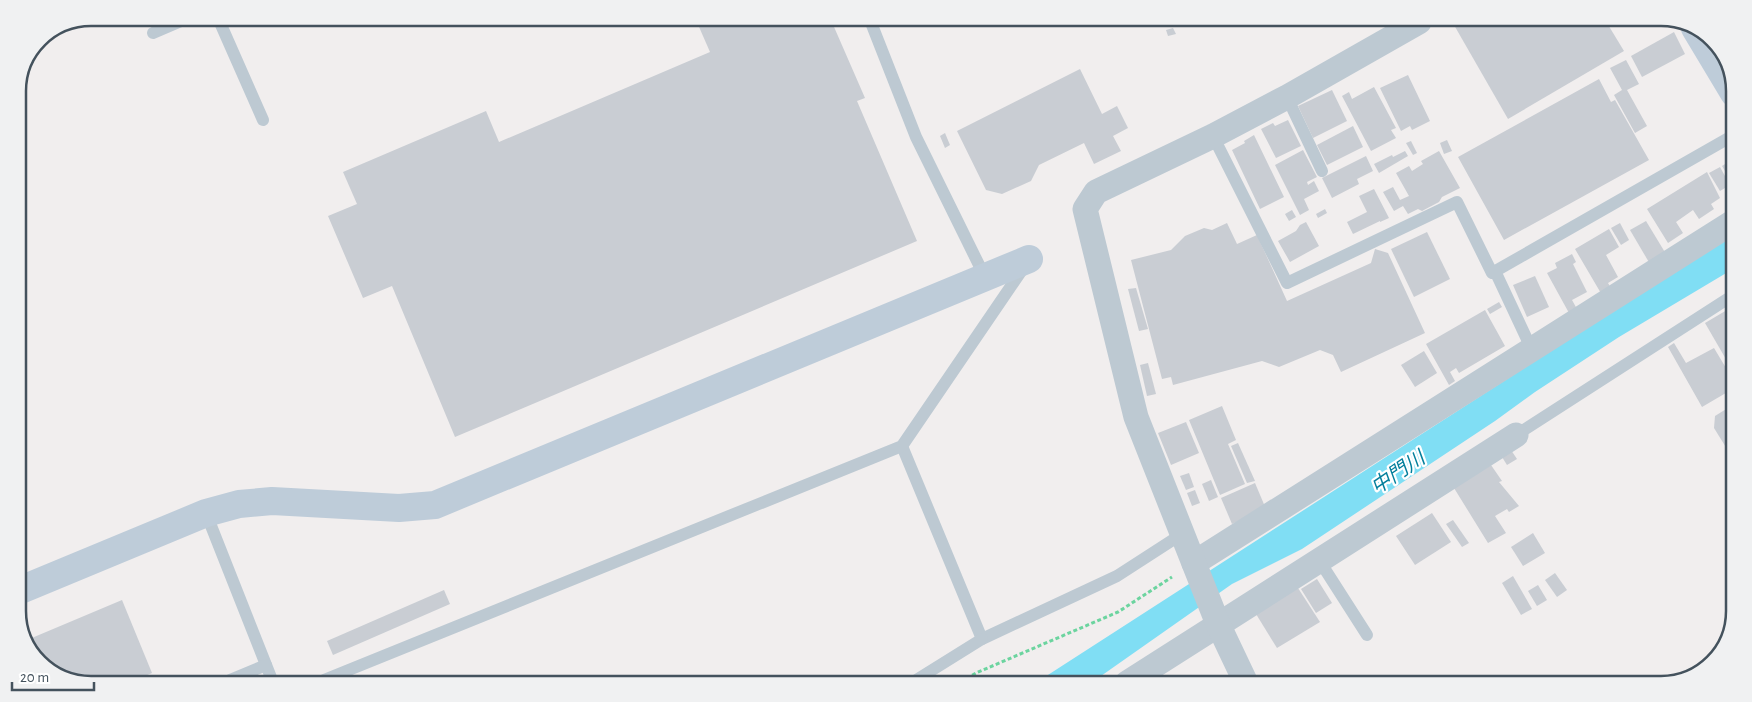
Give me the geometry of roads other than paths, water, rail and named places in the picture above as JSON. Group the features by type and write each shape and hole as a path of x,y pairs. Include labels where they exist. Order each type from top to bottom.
{"street":[{"path":"1243,676 1217,622 1136,417 1085,209 1096,192 1213,136 1287,97 1412,26"},
{"path":"1705,44 1725,78"},
{"path":"1194,563 1726,226"},
{"path":"983,273 1029,259"},
{"path":"26,588 206,513 239,504 272,501 399,508 435,505 1029,259"},
{"path":"1137,676 1217,622 1319,560 1516,435"}],"lane":[{"path":"153,33 169,26"},
{"path":"222,26 263,120"},
{"path":"872,26 916,137 983,273"},
{"path":"1287,97 1322,171"},
{"path":"1213,136 1286,283 1457,202 1492,273 1726,140"},
{"path":"334,676 902,446 1029,259"},
{"path":"1495,271 1532,350"},
{"path":"1516,435 1726,300"},
{"path":"902,446 982,639"},
{"path":"206,513 270,676"},
{"path":"923,676 982,639 1117,576 1182,534"},
{"path":"1319,560 1367,635"},
{"path":"240,676 266,665"}],"water":[{"name":"中門川","path":"1726,241 1726,273 1619,337 1302,549 1232,584 1101,676 1046,676 1715,245"}]}
